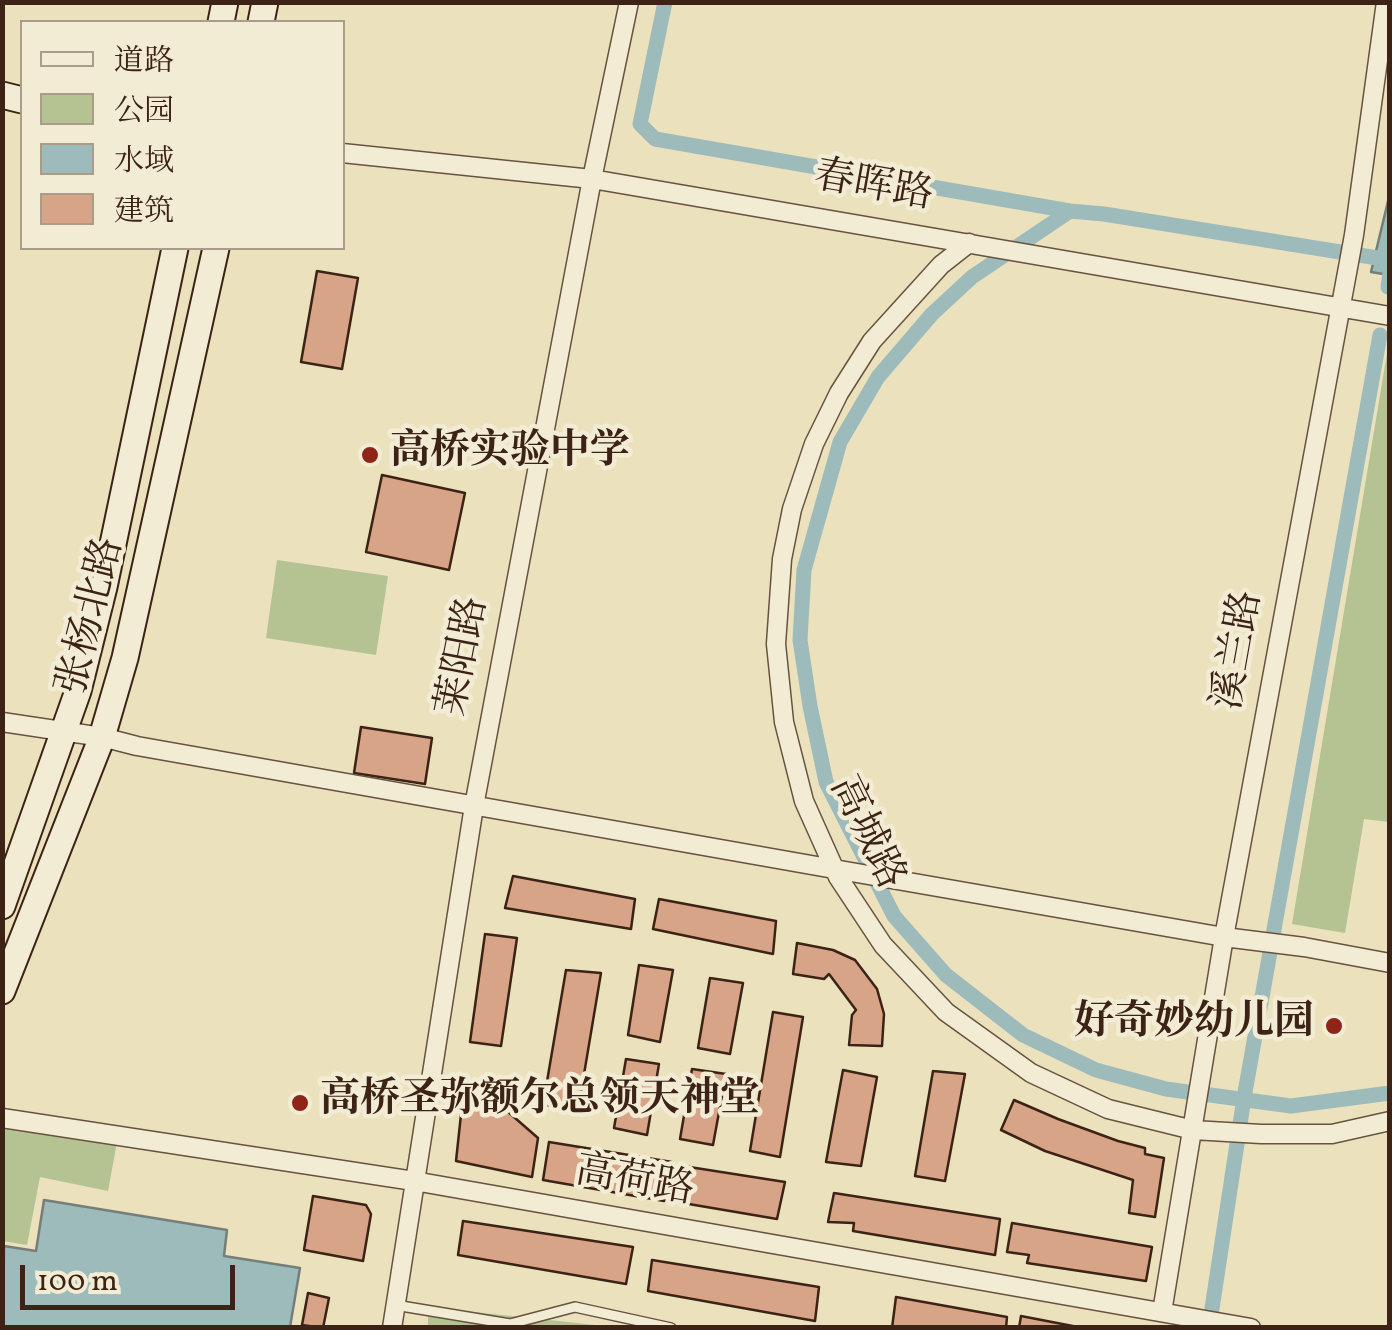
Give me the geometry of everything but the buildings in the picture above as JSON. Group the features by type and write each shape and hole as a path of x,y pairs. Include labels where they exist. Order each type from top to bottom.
{"main road":[{"name":"张杨北路","path":"2,906 78,691 104,587 175,250"},
{"name":"张杨北路","path":"2,991 102,737 125,658 216,250"}],"street":[{"name":"莱阳路","path":"392,1328 474,806 629,2"},
{"name":"溪兰路","path":"1162,1312 1224,937 1354,234 1386,2"},
{"name":"春晖路","path":"345,154 592,179 1390,316"},
{"name":"高城路","path":"969,243 941,265 872,341 839,393 814,444 792,510 782,559 776,644 784,722 804,801 834,870 882,945 946,1012 1031,1074 1108,1109 1193,1130 1261,1134 1332,1134 1390,1122"},
{"path":"2,722 1390,964"},
{"name":"高荷路","path":"2,1118 414,1181 1243,1326"}],"lane":[{"path":"395,1305 510,1324 576,1308 671,1328"}],"green space":[{"path":"1389,341 1389,822 1364,819 1345,933 1292,924"},
{"path":"277,560 388,576 376,655 266,638"},
{"path":"2,1121 117,1142 108,1191 40,1177 27,1245 3,1241"},
{"path":"428,1307 614,1327 428,1328"}],"water":[{"path":"1389,197 1389,275 1371,272"},
{"path":"44,1200 227,1230 224,1256 300,1268 290,1327 3,1327 4,1246 36,1251"}],"waterway":[{"path":"665,2 640,124 655,139 1070,211 1390,260"},
{"path":"1070,211 972,277 932,314 878,377 840,442 804,570 800,640 826,782 894,916 946,975 1023,1035 1096,1070 1166,1089 1291,1106 1390,1093"},
{"path":"1388,287 1390,274"},
{"path":"1209,1328 1244,1098 1380,335"}],"place":[{"name":"高桥实验中学","path":"370,455"},
{"name":"好奇妙幼儿园","path":"1334,1026"},
{"name":"高桥圣弥额尔总领天神堂","path":"300,1103"}]}
